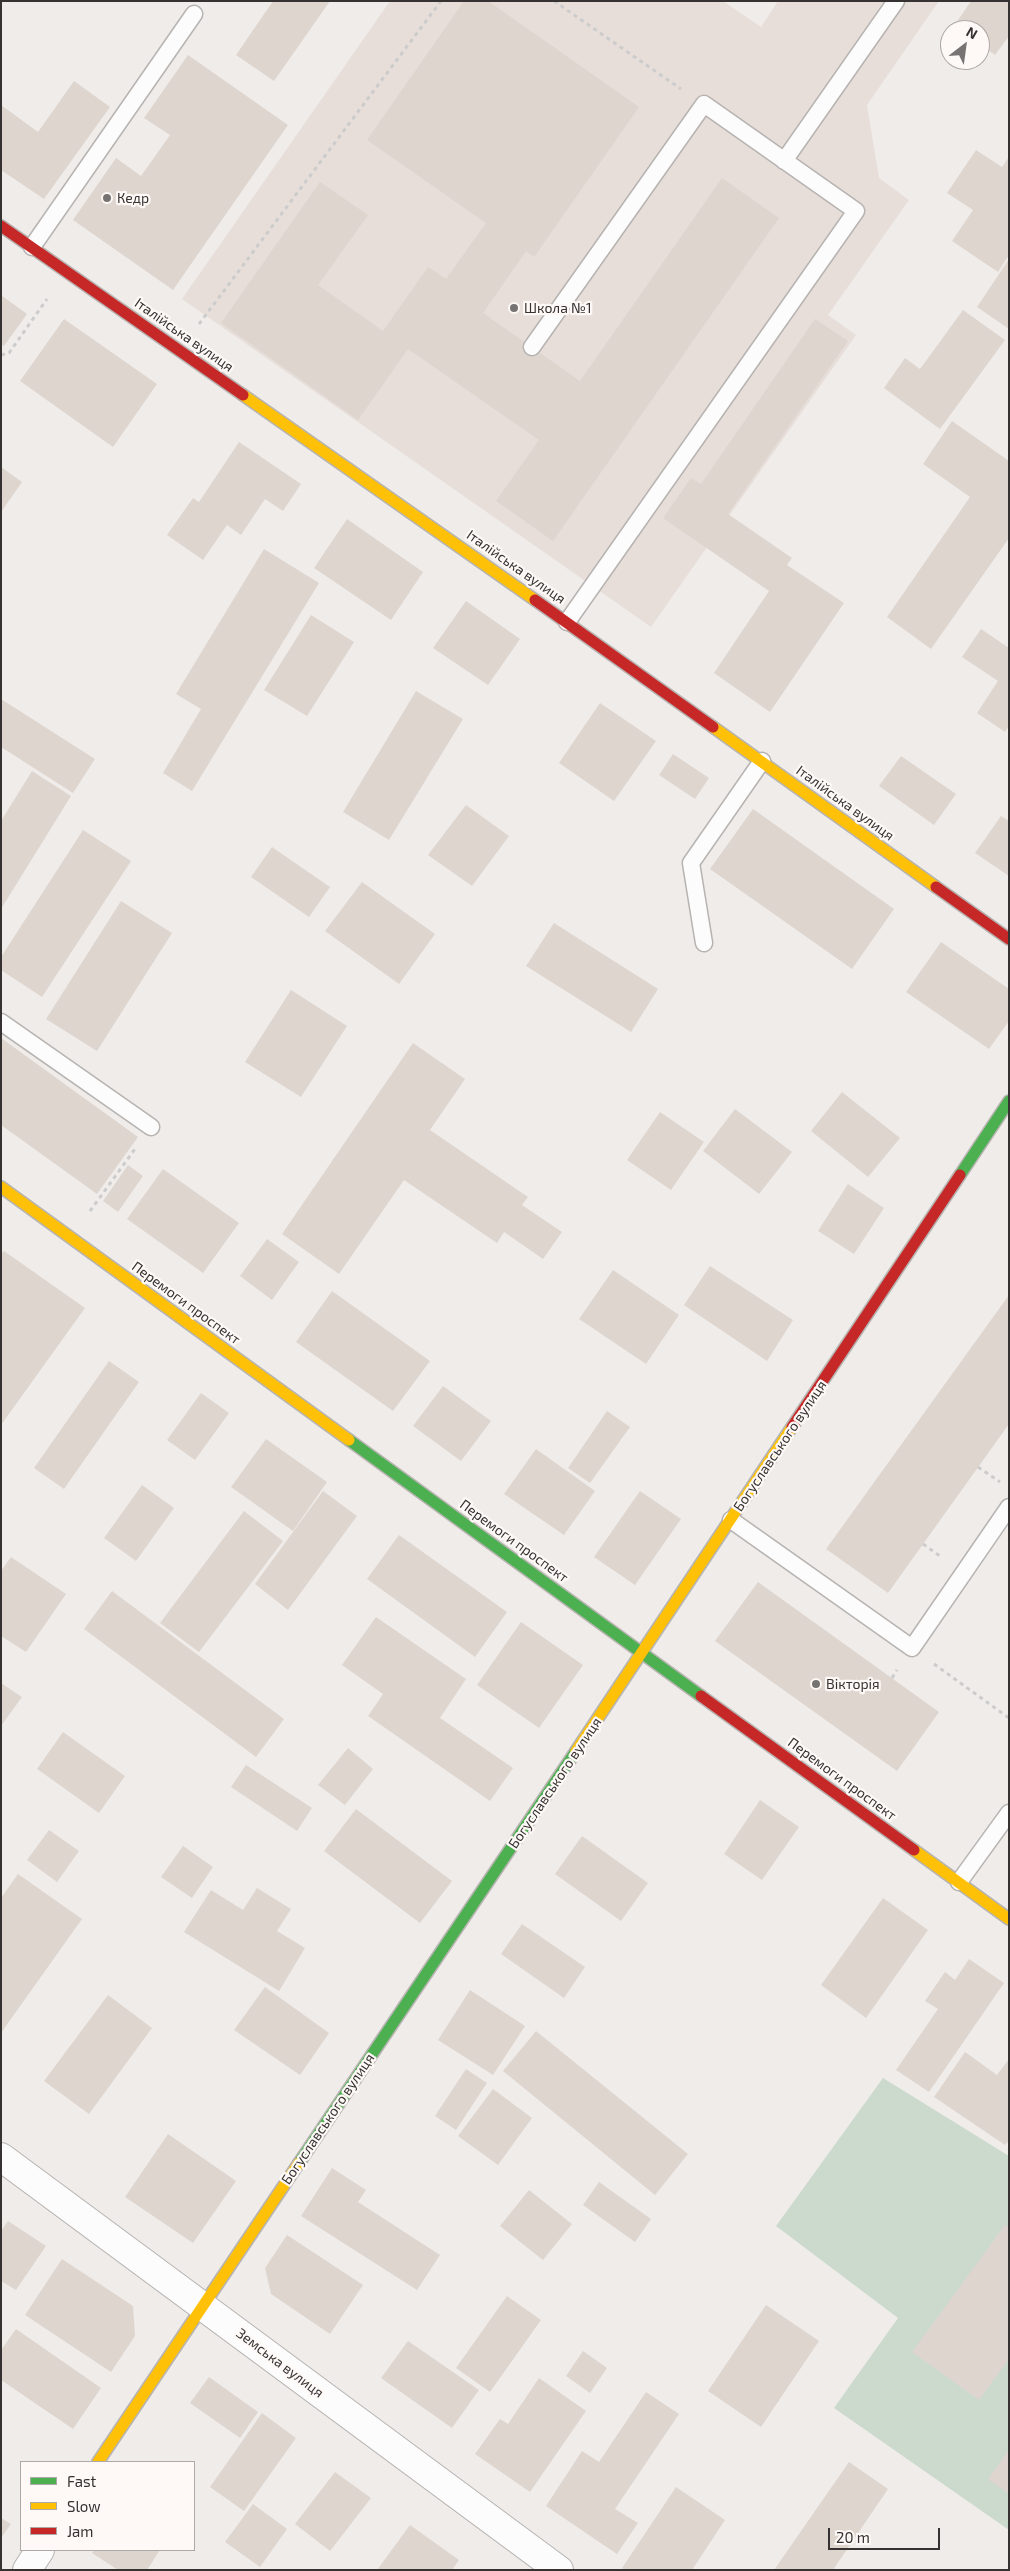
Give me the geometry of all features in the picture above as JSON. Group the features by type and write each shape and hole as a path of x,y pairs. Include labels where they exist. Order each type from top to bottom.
{"street":[{"name":"Італійська вулиця","path":"1,226 567,622 1009,939"},
{"name":"Богуславського вулиця","path":"99,2461 643,1652 1009,1102"},
{"name":"Перемоги проспект","path":"1,1188 1009,1919"},
{"name":"Земська вулиця","path":"1,2157 559,2570"},
{"path":"26,2570 39,2551"}],"lane":[{"path":"784,161 896,1"},
{"path":"32,247 194,14"},
{"path":"532,347 704,104 856,211 567,622"},
{"path":"704,943 691,863 762,761"},
{"path":"1,1022 151,1126"},
{"path":"731,1520 912,1648 1009,1507"},
{"path":"959,1882 1009,1813"}],"path":[{"path":"180,351 440,1"},
{"path":"554,1 704,104"},
{"path":"1,355 9,354 66,271"},
{"path":"71,1238 151,1126"},
{"path":"978,1467 1001,1483"},
{"path":"912,1648 1009,1718"}],"shaded area":[{"name":"Школа №1","path":"390,1 723,1 761,27 778,1 939,1 867,105 879,178 909,200 828,315 856,335 651,627 182,299"}],"green space":[{"path":"883,2078 1009,2156 1009,2530 834,2408 898,2318 776,2226"}],"building":[{"path":"273,1 330,1 274,81 236,55"},
{"path":"464,1 488,1 639,107 534,257 526,251 483,313 580,381 722,178 779,218 553,541 496,501 539,440 408,349 358,420 221,323 320,182 368,215 318,285 383,331 428,267 446,279 486,223 367,140"},
{"path":"971,1 1009,1 1009,36 995,55 990,51 990,20 958,20"},
{"path":"188,55 288,125 173,290 73,220 116,158 141,176 170,135 144,118"},
{"path":"74,81 110,107 44,199 1,170 1,105 38,132"},
{"path":"976,150 1002,167 1009,157 1009,255 998,272 952,241 973,210 947,193"},
{"path":"1009,259 1009,329 977,307"},
{"path":"1,295 27,314 4,346 1,344"},
{"path":"963,310 1005,340 940,429 884,388 905,358 920,369"},
{"path":"64,319 157,384 113,447 20,381"},
{"path":"815,319 848,341 728,514 792,558 787,565 844,603 770,712 714,673 769,591 663,518 691,478 701,484"},
{"path":"952,421 1009,461 1009,538 931,649 887,617 970,497 923,464"},
{"path":"239,442 301,484 283,511 265,499 241,535 227,525 203,560 167,535 193,498 199,502"},
{"path":"1,467 22,482 1,512"},
{"path":"347,519 423,572 391,620 314,568"},
{"path":"264,549 319,583 192,791 163,773 201,709 176,694"},
{"path":"466,601 520,639 488,685 433,648"},
{"path":"311,615 354,642 307,716 264,690"},
{"path":"981,629 1009,648 1009,726 1005,732 977,713 998,681 962,657"},
{"path":"416,691 463,719 389,840 343,812"},
{"path":"1,699 95,759 73,793 1,747"},
{"path":"600,703 656,741 614,801 559,763"},
{"path":"673,754 709,778 695,799 659,775"},
{"path":"901,756 956,794 934,825 879,786"},
{"path":"32,771 71,796 1,909 1,821"},
{"path":"466,805 509,836 472,886 428,855"},
{"path":"753,809 894,909 852,969 710,869"},
{"path":"1001,816 1009,821 1009,876 975,853"},
{"path":"83,830 131,861 42,997 1,970 1,957"},
{"path":"272,847 330,887 309,917 251,877"},
{"path":"362,882 435,934 399,984 325,931"},
{"path":"121,901 172,933 97,1051 46,1019"},
{"path":"554,923 658,989 631,1032 526,966"},
{"path":"941,942 1009,989 1009,1021 989,1049 906,992"},
{"path":"291,990 347,1026 301,1097 245,1062"},
{"path":"1,1038 138,1137 97,1194 1,1125"},
{"path":"413,1043 465,1079 430,1130 528,1197 522,1205 562,1232 543,1259 504,1232 497,1243 404,1180 339,1274 282,1234"},
{"path":"842,1092 900,1138 868,1177 811,1131"},
{"path":"735,1109 792,1152 759,1194 703,1151"},
{"path":"660,1112 704,1142 671,1190 627,1160"},
{"path":"128,1165 143,1176 118,1212 103,1201"},
{"path":"163,1169 239,1223 203,1273 127,1219"},
{"path":"848,1184 884,1208 854,1254 818,1231"},
{"path":"267,1239 299,1262 272,1300 240,1276"},
{"path":"4,1251 85,1308 1,1425 1,1254"},
{"path":"710,1266 793,1320 767,1361 684,1305"},
{"path":"613,1270 679,1315 646,1364 579,1319"},
{"path":"332,1291 430,1361 393,1411 296,1342"},
{"path":"1009,1295 1009,1424 888,1593 826,1549"},
{"path":"109,1361 139,1382 64,1489 34,1468"},
{"path":"443,1386 491,1421 461,1461 413,1426"},
{"path":"201,1393 229,1413 195,1460 167,1440"},
{"path":"607,1411 630,1427 590,1483 568,1468"},
{"path":"266,1439 327,1482 293,1531 231,1487"},
{"path":"536,1449 595,1491 564,1535 504,1494"},
{"path":"142,1485 174,1508 136,1561 104,1538"},
{"path":"323,1491 357,1516 288,1610 255,1584"},
{"path":"640,1491 681,1519 635,1585 594,1557"},
{"path":"244,1511 283,1541 199,1652 160,1623"},
{"path":"399,1535 507,1612 475,1657 367,1579"},
{"path":"11,1557 66,1594 26,1652 1,1636 1,1571"},
{"path":"758,1582 939,1712 897,1771 715,1641"},
{"path":"112,1591 284,1719 256,1757 84,1629"},
{"path":"376,1617 466,1679 440,1718 513,1768 490,1801 368,1716 383,1694 342,1665"},
{"path":"521,1622 583,1665 539,1728 477,1685"},
{"path":"1,1683 22,1697 1,1726"},
{"path":"63,1732 125,1776 99,1813 37,1769"},
{"path":"348,1748 373,1769 345,1805 318,1785"},
{"path":"246,1765 312,1808 297,1831 231,1787"},
{"path":"760,1800 799,1827 762,1880 724,1854"},
{"path":"356,1809 452,1881 420,1923 324,1851"},
{"path":"49,1830 79,1851 57,1882 27,1860"},
{"path":"582,1836 648,1883 621,1921 555,1874"},
{"path":"183,1846 213,1867 192,1898 161,1877"},
{"path":"18,1874 82,1919 1,2033 1,1898"},
{"path":"257,1888 291,1909 277,1931 305,1948 279,1991 184,1932 211,1890 243,1910"},
{"path":"883,1898 928,1930 866,2018 821,1985"},
{"path":"522,1924 585,1967 564,1998 501,1954"},
{"path":"969,1959 1004,1983 929,2092 896,2070 938,2009 925,2001 945,1972 955,1980"},
{"path":"265,1987 329,2033 300,2075 234,2030"},
{"path":"470,1990 525,2026 493,2075 438,2040"},
{"path":"108,1995 152,2028 89,2114 44,2081"},
{"path":"536,2031 688,2154 655,2195 503,2071"},
{"path":"965,2052 997,2075 1009,2059 1009,2141 1005,2145 934,2097"},
{"path":"466,2069 487,2083 456,2130 435,2116"},
{"path":"493,2089 532,2118 498,2165 458,2136"},
{"path":"168,2134 236,2181 193,2243 125,2197"},
{"path":"332,2168 366,2190 358,2202 440,2255 417,2290 301,2216"},
{"path":"599,2182 651,2219 635,2242 583,2205"},
{"path":"529,2190 572,2224 543,2260 500,2226"},
{"path":"8,2221 46,2246 16,2290 1,2281 1,2231"},
{"path":"1005,2225 1009,2227 1009,2359 979,2400 912,2352"},
{"path":"287,2235 363,2285 330,2334 271,2294 265,2268"},
{"path":"62,2259 133,2306 135,2336 111,2372 25,2315"},
{"path":"507,2296 541,2320 490,2392 456,2368"},
{"path":"766,2305 819,2341 761,2427 708,2391"},
{"path":"16,2329 101,2388 73,2429 1,2380 1,2350"},
{"path":"408,2341 479,2390 452,2428 381,2378"},
{"path":"583,2351 607,2368 590,2393 566,2376"},
{"path":"209,2377 258,2412 240,2438 190,2403"},
{"path":"539,2378 586,2411 530,2492 475,2454 500,2419 508,2424"},
{"path":"646,2392 679,2414 615,2509 638,2523 617,2554 546,2506 582,2451 599,2462"},
{"path":"262,2413 296,2438 244,2511 210,2487"},
{"path":"1009,2450 1009,2494 988,2479"},
{"path":"849,2462 888,2489 833,2570 774,2570"},
{"path":"335,2472 371,2498 330,2551 295,2524"},
{"path":"676,2487 725,2520 692,2570 625,2570 622,2568"},
{"path":"253,2504 287,2529 260,2567 225,2542"},
{"path":"1,2518 11,2524 1,2538"},
{"path":"410,2525 459,2560 452,2570 377,2570"},
{"path":"93,2551 159,2551 147,2570 118,2570 92,2553"}],"traffic: fast":[{"path":"960,1175 1009,1101"},
{"path":"349,1440 701,1696"},
{"path":"299,2163 576,1751"}],"traffic: slow":[{"path":"243,395 535,600"},
{"path":"713,727 936,887"},
{"path":"1,1187 349,1440"},
{"path":"576,1751 792,1427"},
{"path":"914,1850 1009,1919"},
{"path":"99,2461 299,2163"}],"traffic: jam":[{"path":"1,226 243,395"},
{"path":"535,600 713,727"},
{"path":"936,887 1009,939"},
{"path":"792,1427 960,1175"},
{"path":"701,1696 914,1850"}],"place":[{"name":"Кедр","path":"107,198"},
{"name":"Школа №1","path":"514,308"},
{"name":"Вікторія","path":"816,1684"}]}
